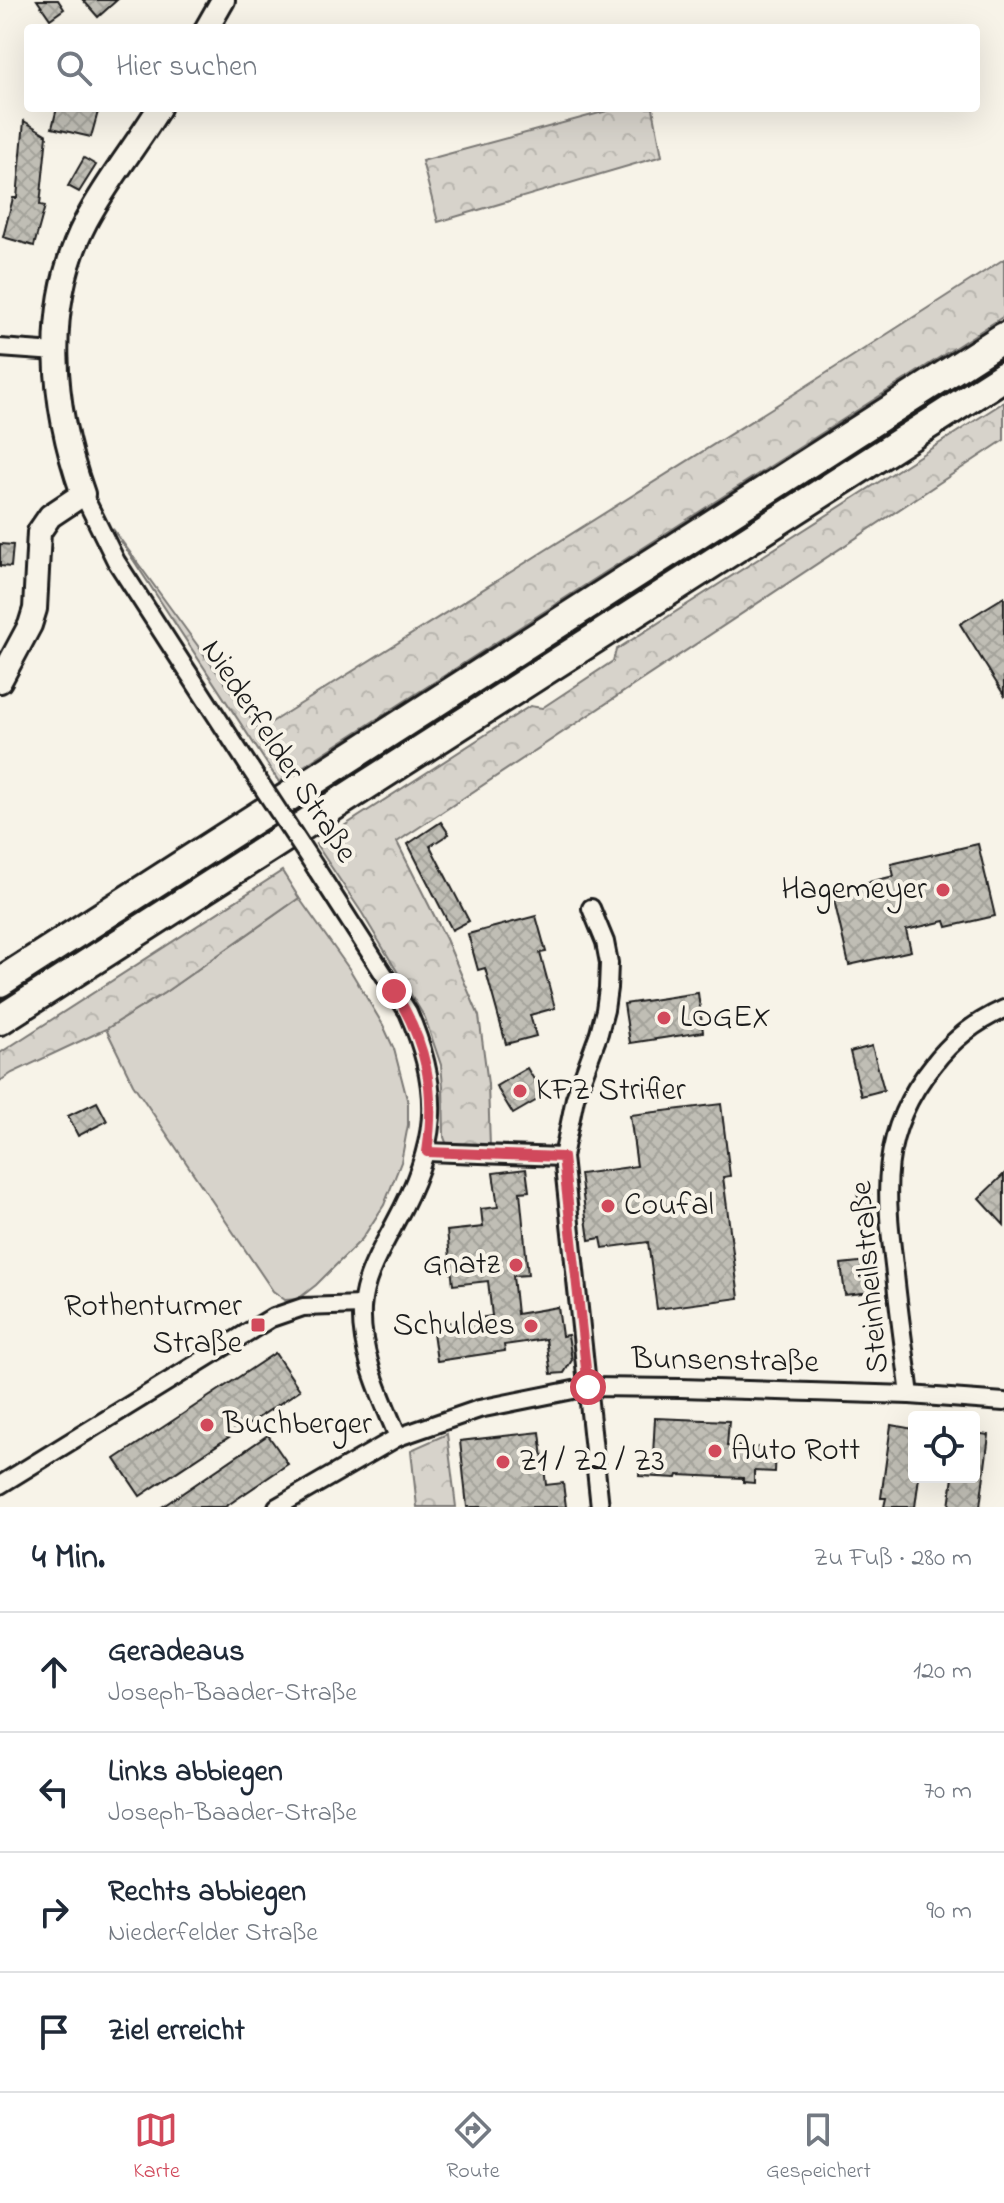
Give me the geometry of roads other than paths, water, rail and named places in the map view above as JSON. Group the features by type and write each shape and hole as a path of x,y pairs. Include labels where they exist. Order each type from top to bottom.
{"highway":[{"path":"0,982 1004,337"},
{"path":"0,1020 1004,376"}],"street":[{"path":"209,24 223,0"},
{"name":"Niederfelder Straße","path":"156,112 99,199 67,266 56,352 65,438 83,494 116,561 408,1012 418,1034 425,1056 431,1099 427,1152 408,1199 373,1264 362,1305 367,1357 398,1437"},
{"path":"0,348 56,352"},
{"path":"0,681 35,609 39,532 50,516 83,494"},
{"path":"588,1387 563,1157 575,1098 599,1033 608,988 609,963 605,942 591,908"},
{"name":"Steinheilstraße","path":"910,1395 888,1219 887,1187 895,1135 905,1105 939,1057 966,1030 1004,1009"},
{"path":"427,1152 563,1157"},
{"path":"0,1485 271,1318 303,1307 362,1305"},
{"name":"Bunsenstraße","path":"588,1387 600,1507"},
{"name":"Bunsenstraße","path":"277,1507 398,1437 479,1409 588,1387 910,1395 1004,1402"}],"place":[{"name":"Hagemeyer","path":"943,890"},
{"name":"LOGEX","path":"664,1018"},
{"name":"KFZ Strifler","path":"520,1091"},
{"name":"Coufal","path":"608,1206"},
{"name":"Gnatz","path":"516,1265"},
{"name":"Rothenturmer Straße","path":"258,1325"},
{"name":"Schuldes","path":"531,1326"},
{"name":"Buchberger","path":"207,1425"},
{"name":"Auto Rott","path":"715,1451"},
{"name":"Z1 / Z2 / Z3","path":"503,1462"}]}
